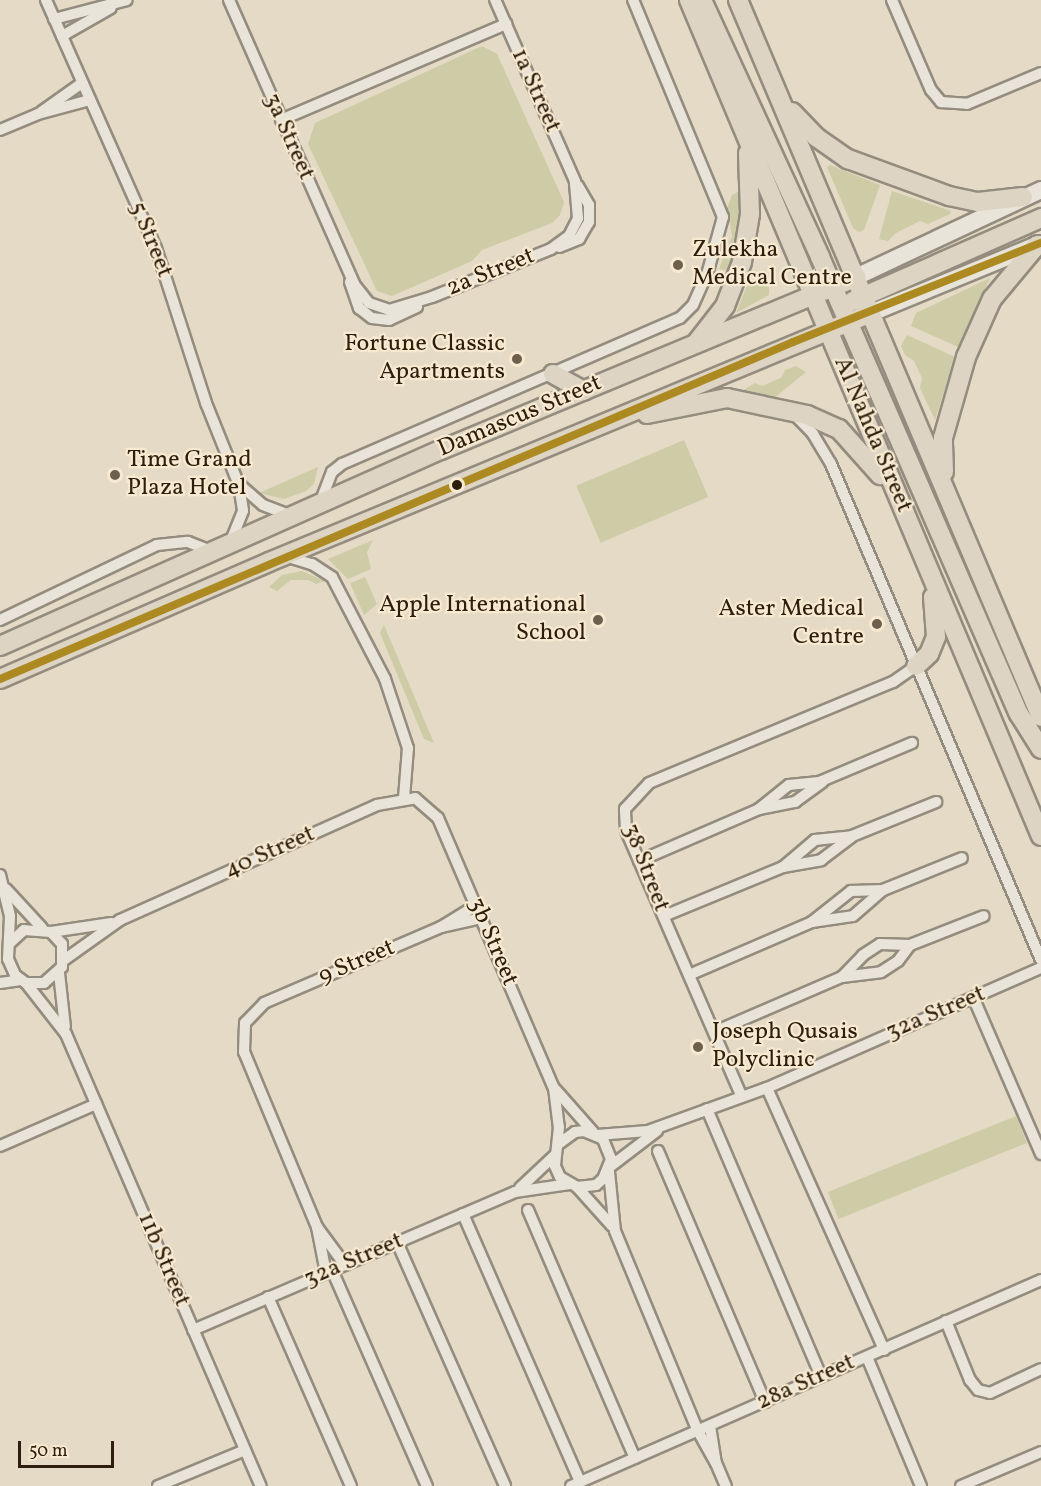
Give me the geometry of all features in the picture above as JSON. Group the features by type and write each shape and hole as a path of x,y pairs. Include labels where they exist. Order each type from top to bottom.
{"main road":[{"name":"Al Nahda Street","path":"688,0 1041,836"},
{"path":"702,0 845,314 1019,714 1041,749"},
{"name":"Al Nahda Street","path":"738,0 1041,717"},
{"path":"780,97 816,137 848,159 963,200 993,202 1023,197"},
{"path":"695,345 729,299 746,246 750,187 747,139"},
{"name":"Damascus Street","path":"0,646 320,503 814,296 1041,190"},
{"path":"867,305 1041,218"},
{"path":"947,492 943,438 966,357 992,298 1039,244"},
{"name":"Damascus Street","path":"0,679 285,556 619,417 824,322 1039,244"},
{"path":"553,374 584,391"},
{"path":"619,417 727,398 818,418 850,438 900,504"},
{"path":"916,666 929,654 936,637 927,566"}],"street":[{"name":"5 Street","path":"46,0 160,259 206,404 239,485 242,520 229,544"},
{"path":"62,36 127,0"},
{"name":"3a Street","path":"229,0 349,273"},
{"name":"1a Street","path":"495,0 575,181"},
{"path":"320,503 336,467 553,374 690,310 722,232 723,217 633,0"},
{"path":"892,0 931,90 948,105 967,104 1041,73"},
{"path":"54,19 113,6"},
{"path":"281,120 506,24"},
{"path":"38,114 82,83"},
{"path":"0,130 38,114 90,100"},
{"name":"2a Street","path":"349,273 363,298 375,307 389,310 432,297 550,249 573,243 587,228 589,206 575,181"},
{"path":"792,412 828,459 1041,960"},
{"name":"5 Street","path":"239,485 263,505 291,516"},
{"path":"0,620 157,545 188,542 212,552"},
{"path":"285,556 312,564 332,577 385,679 408,748 404,798"},
{"name":"38 Street","path":"741,1095 639,861 624,816 628,803 642,788 894,682 916,666"},
{"path":"639,861 759,809 795,802 825,780 912,743"},
{"path":"759,809 789,785 825,780"},
{"name":"40 Street","path":"64,960 120,920 378,805 404,798 422,801"},
{"name":"3b Street","path":"422,801 438,818 554,1088 560,1143"},
{"path":"663,916 783,867 821,860 852,836 936,802"},
{"path":"783,867 815,840 852,836"},
{"path":"689,975 812,922 853,916 883,890 962,858"},
{"path":"0,875 6,889 62,944 64,960 59,973 44,983 0,982"},
{"path":"6,889 6,950 10,968 24,981"},
{"path":"812,922 851,891 883,890"},
{"name":"9 Street","path":"427,1486 329,1271 317,1227 248,1060 247,1041 253,1022 274,999 441,927 477,905"},
{"path":"842,977 863,955 880,944 910,945 984,916"},
{"name":"9 Street","path":"441,927 482,918"},
{"name":"40 Street","path":"47,930 120,920"},
{"path":"6,950 24,930 47,930"},
{"path":"714,1032 842,977 881,972 898,961 910,945"},
{"name":"32a Street","path":"596,1134 631,1134 664,1126 741,1095 767,1088 1041,968"},
{"name":"11b Street","path":"59,973 66,1034"},
{"name":"11b Street","path":"24,981 66,1034 261,1486"},
{"path":"974,999 1041,1154"},
{"name":"3b Street","path":"554,1088 596,1134"},
{"path":"767,1088 884,1350"},
{"path":"0,1146 96,1104"},
{"path":"707,1109 821,1376"},
{"name":"32a Street","path":"610,1169 664,1126"},
{"path":"615,1231 573,1186 560,1177 555,1155 560,1143 575,1132 596,1134 607,1145 615,1231 698,1431 726,1486"},
{"path":"658,1151 765,1402"},
{"name":"32a Street","path":"515,1192 555,1155"},
{"path":"573,1186 596,1185 610,1169"},
{"name":"32a Street","path":"193,1330 515,1192 573,1186"},
{"path":"528,1210 635,1458"},
{"path":"463,1214 576,1484"},
{"name":"9 Street","path":"317,1227 345,1265"},
{"path":"397,1242 505,1486"},
{"name":"28a Street","path":"576,1484 1041,1280"},
{"path":"268,1297 351,1486"},
{"path":"946,1321 970,1380 978,1390 990,1393 1040,1371"},
{"path":"867,1357 921,1486"},
{"path":"710,1426 716,1463"},
{"path":"158,1486 245,1450"},
{"path":"961,1486 1041,1452"}],"green space":[{"path":"482,46 497,54 564,202 560,215 552,223 482,250 472,261 392,296 377,291 308,144 315,123"},
{"path":"830,165 880,185 864,230 859,232 853,228 827,167"},
{"path":"747,187 733,271 719,269 732,236 727,208 732,195"},
{"path":"892,191 951,211 950,214 928,224 920,221 896,233 888,241 879,239"},
{"path":"990,278 958,347 911,326 916,313"},
{"path":"748,283 769,287 769,295 736,313"},
{"path":"907,335 955,357 935,420 920,388 922,378 914,361 905,355 901,346"},
{"path":"796,366 806,372 774,398 742,391 755,383 762,386 781,378 785,370"},
{"path":"684,440 708,497 601,543 576,486"},
{"path":"318,467 314,484 306,491 284,499 259,493"},
{"path":"373,540 367,552 371,569 348,579 328,559"},
{"path":"302,571 325,581 316,584 308,580 291,580 277,591 269,587 282,575"},
{"path":"365,577 377,604 364,615 350,583"},
{"path":"384,625 434,743 424,739 380,633"},
{"path":"1016,1116 1027,1143 839,1219 828,1192"}],"transit line":[{"path":"0,679 793,342 1041,243"}],"place":[{"name":"Zulekha Medical Centre","path":"678,265"},
{"name":"Fortune Classic Apartments","path":"517,359"},
{"name":"Time Grand Plaza Hotel","path":"115,475"},
{"name":"Apple International School","path":"598,620"},
{"name":"Aster Medical Centre","path":"877,624"},
{"name":"Joseph Qusais Polyclinic","path":"698,1047"}]}
